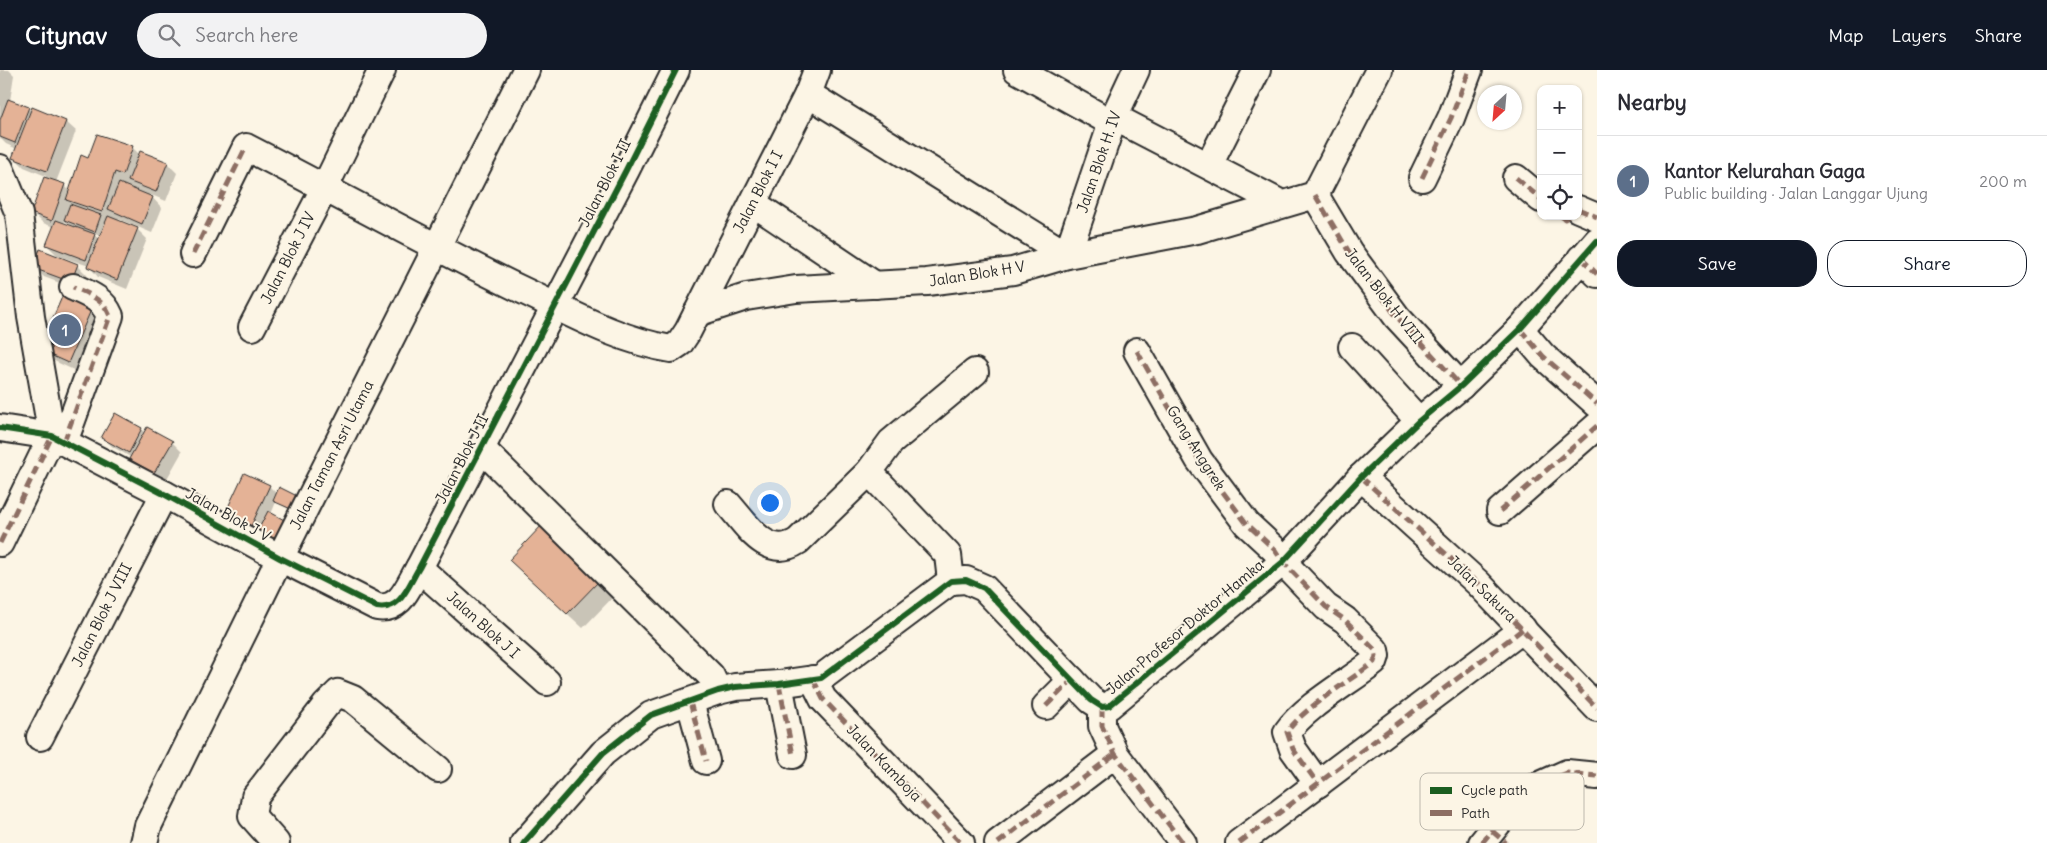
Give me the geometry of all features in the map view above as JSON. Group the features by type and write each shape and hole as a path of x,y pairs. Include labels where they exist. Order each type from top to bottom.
{"street":[{"name":"Jalan Blok J IV","path":"252,327 324,189 382,70"},
{"name":"Jalan Taman Asri Utama","path":"144,843 148,826 280,558 526,70"},
{"name":"Jalan Blok I II","path":"555,306 676,70"},
{"name":"Jalan Blok I I","path":"194,254 246,148 436,248 592,324 648,345 671,349 680,343 697,313 808,94 817,70"},
{"path":"1017,70 1113,120 1209,165 1282,204"},
{"name":"Jalan Blok H. IV","path":"1067,255 1113,120 1136,70"},
{"path":"1209,165 1257,70"},
{"path":"1316,197 1379,70"},
{"path":"1422,178 1451,118 1469,70"},
{"path":"808,94 1067,255"},
{"path":"0,168 19,214 31,317 58,439"},
{"path":"1516,178 1537,195"},
{"name":"Jalan Blok H V","path":"697,313 746,297 796,289 928,282 1013,271 1067,255 1197,230 1282,204 1316,197"},
{"name":"Jalan Blok H VIII","path":"1316,197 1349,252 1397,317 1461,386"},
{"path":"753,203 875,286"},
{"path":"1582,211 1597,217"},
{"name":"Jalan Profesor Doktor Hamka","path":"951,581 966,580 984,588 1091,700 1102,707 1114,703 1283,562 1361,478 1419,420 1461,386 1592,258"},
{"path":"0,543 58,439 110,316 106,305 100,300 73,286"},
{"name":"Jalan Blok J II","path":"377,607 386,608 394,606 419,568 555,306"},
{"path":"1520,329 1543,356 1597,404"},
{"path":"1352,347 1419,420"},
{"name":"Gang Anggrek","path":"1137,351 1199,460 1247,524 1275,550 1283,562 1326,607 1345,620 1375,650 1374,662 1343,683 1295,722 1287,732 1293,749 1318,784"},
{"path":"728,504 762,541 769,546 784,548 798,541 869,472 891,442 975,372"},
{"path":"1500,511 1597,426"},
{"name":"Jalan Blok J V","path":"0,428 58,439 164,494 280,558 377,607"},
{"path":"481,448 710,676 718,691"},
{"path":"524,843 603,753 651,715 718,691 735,687 779,684 821,678 951,581 948,555 869,472"},
{"name":"Jalan Sakura","path":"1361,478 1478,583 1597,708"},
{"name":"Jalan Blok J VIII","path":"40,737 164,494"},
{"name":"Jalan Blok J I","path":"419,568 547,682"},
{"path":"1239,843 1523,629"},
{"name":"Jalan Kamboja","path":"813,679 823,699 961,843"},
{"path":"1046,706 1072,680"},
{"path":"779,684 793,755"},
{"path":"276,843 252,816 255,797 326,705 338,693 353,699 438,769"},
{"path":"690,702 706,761"},
{"path":"1102,707 1102,726 1114,754 1183,843"},
{"path":"998,843 1114,754"}],"building":[{"path":"8,99 29,107 15,143 0,137 0,120"},
{"path":"32,107 66,121 47,171 12,158"},
{"path":"97,134 133,146 123,175 115,172 102,212 66,200 81,155 88,158"},
{"path":"140,151 168,162 156,192 128,181"},
{"path":"44,177 65,184 52,221 31,213"},
{"path":"119,183 153,197 142,224 108,209"},
{"path":"70,204 101,215 95,232 64,220"},
{"path":"108,216 138,228 117,280 87,267"},
{"path":"56,220 95,234 86,260 46,245"},
{"path":"40,249 78,264 71,282 33,268"},
{"path":"62,297 91,310 68,363 39,350"},
{"path":"115,413 142,428 129,453 101,438"},
{"path":"147,427 173,441 154,473 129,459"},
{"path":"244,473 270,485 248,533 222,520"},
{"path":"279,487 297,496 291,509 273,501"},
{"path":"268,511 286,521 274,541 257,532"},
{"path":"543,524 601,579 567,614 509,560"}],"marked path":[{"path":"1422,178 1451,118 1469,70"},
{"path":"193,254 246,147"},
{"path":"1516,178 1537,196"},
{"path":"1315,195 1349,252 1397,317 1461,386"},
{"path":"1582,211 1597,217"},
{"path":"1581,258 1597,274"},
{"path":"64,442 110,316 104,305 99,301 73,287"},
{"path":"1520,329 1543,356 1597,404"},
{"path":"1137,351 1199,460 1247,524 1275,550 1283,562 1326,607 1345,620 1375,650 1374,662 1316,704 1295,722 1287,732 1293,749 1318,784"},
{"path":"1500,511 1597,426"},
{"path":"0,543 52,436"},
{"path":"1361,477 1478,583 1597,708"},
{"path":"1239,843 1523,629"},
{"path":"813,679 823,699 961,843"},
{"path":"1046,706 1072,680"},
{"path":"779,684 793,755"},
{"path":"690,702 706,761"},
{"path":"1102,707 1102,726 1115,754 1183,843"},
{"path":"998,843 1115,754"},
{"path":"1584,775 1597,776"},
{"path":"1482,843 1493,830"},
{"path":"1492,831 1506,843"}],"cycle path":[{"path":"0,428 52,436 164,494 280,558 377,607 392,605 403,596 419,568 676,70"},
{"path":"524,843 603,753 651,715 718,691 735,687 779,684 821,678 951,581 966,580 984,588 1091,700 1102,707 1109,706 1283,562 1361,477 1419,421 1461,386 1520,329 1597,241"}],"place":[{"name":"Kantor Kelurahan Gaga","path":"65,330"}]}
